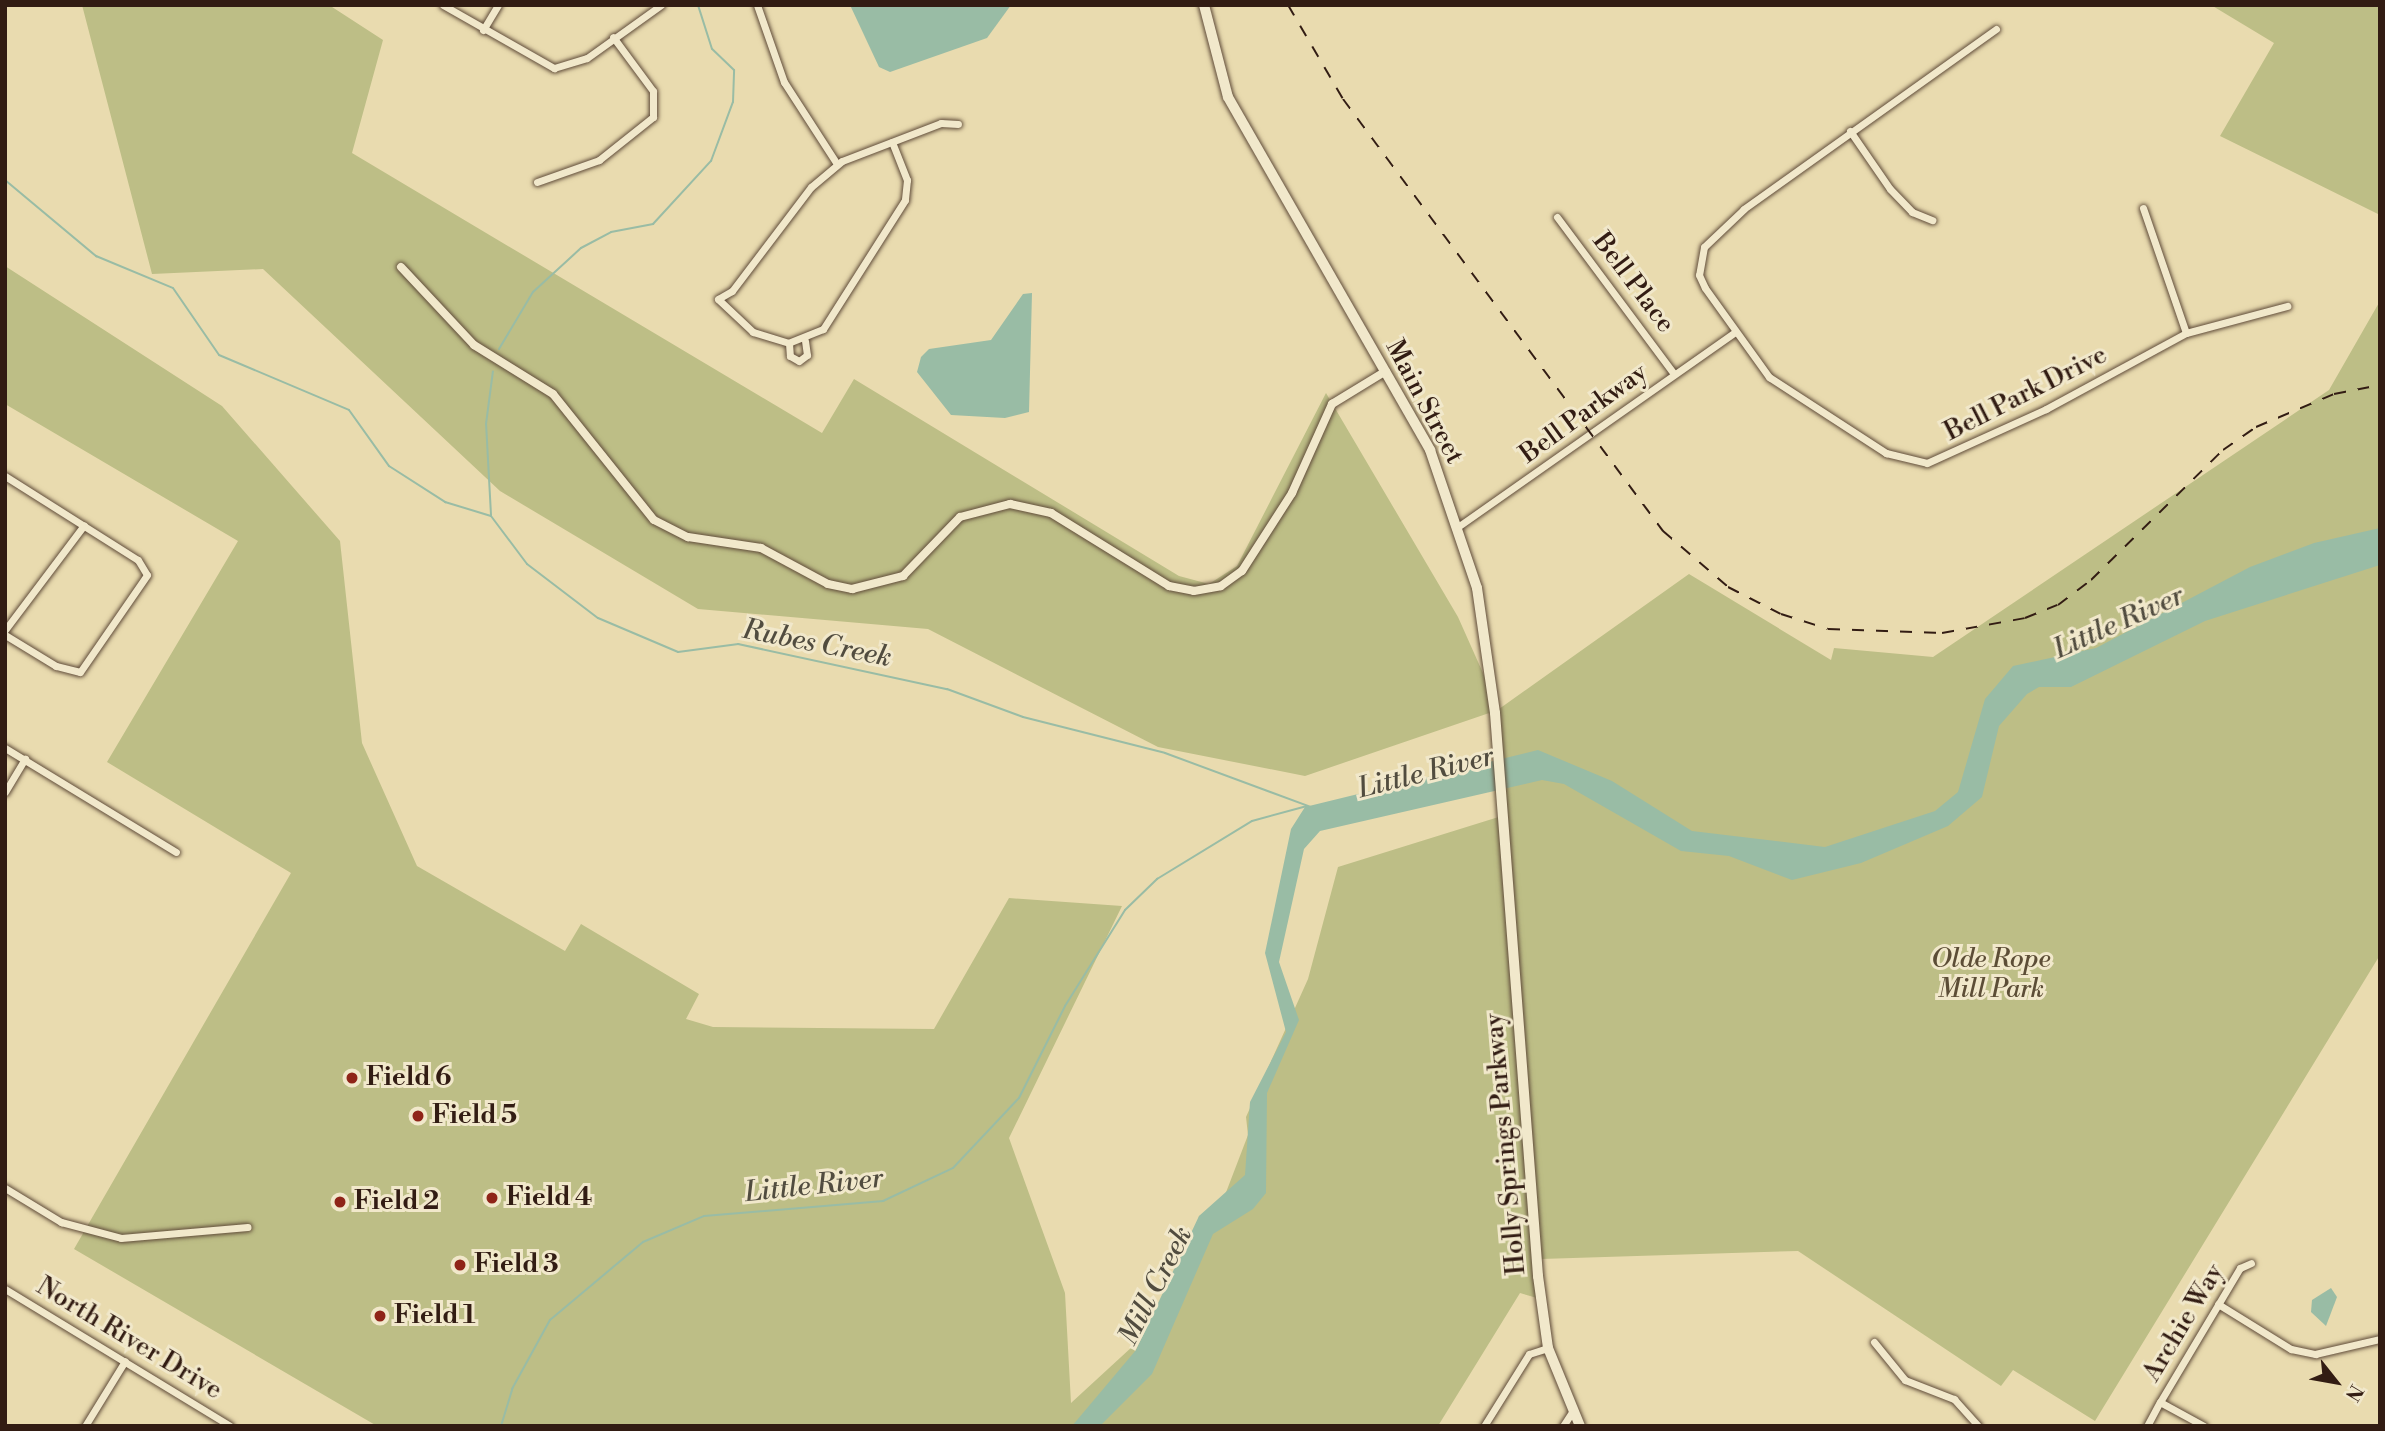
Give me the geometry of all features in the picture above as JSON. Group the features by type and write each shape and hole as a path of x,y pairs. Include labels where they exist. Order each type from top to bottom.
{"main road":[{"name":"Main Street","path":"1204,5 1210,44 1237,115 1430,450 1459,526 1484,614 1504,852"},
{"name":"Holly Springs Parkway","path":"1504,852 1548,1348 1580,1426"}],"street":[{"path":"443,5 554,68 587,58 662,5"},
{"path":"483,30 498,5"},
{"path":"758,5 784,82 837,164"},
{"name":"Bell Park Drive","path":"1996,29 1850,131 1717,230 1704,247 1699,275 1734,333 1769,377 1804,405 1886,453 1927,463 2046,409 2186,333 2287,306"},
{"path":"537,182 599,160 653,117 653,91 614,37"},
{"path":"892,142 907,180 897,219 823,329 805,341 789,343 753,332 718,299 732,291 800,198 837,164 892,142 941,123 958,124"},
{"path":"1850,131 1890,189 1912,212 1932,220"},
{"path":"2143,208 2186,333"},
{"name":"Bell Place","path":"1557,217 1674,374"},
{"path":"401,267 474,345 548,389 654,520 688,537 761,548 841,588 869,588 903,576 960,517 1010,503 1051,513 1168,586 1194,592 1221,586 1242,572 1292,493 1332,404 1386,371"},
{"name":"Bell Parkway","path":"1459,526 1734,333"},
{"path":"789,343 790,356 799,361 807,355 805,341"},
{"path":"5,487 8,478 84,525 138,560 147,575 103,645 80,672 56,666 5,632 84,525"},
{"path":"5,748 176,852"},
{"path":"5,792 24,759"},
{"path":"5,1188 61,1222 121,1238 248,1227"},
{"name":"Archie Way","path":"2204,1426 2160,1402 2240,1268 2251,1263"},
{"name":"North River Drive","path":"5,1289 230,1426"},
{"path":"2218,1304 2291,1349 2315,1354 2380,1339"},
{"path":"1874,1342 1905,1380 1954,1399 1978,1426"},
{"path":"1484,1426 1529,1354 1548,1348"},
{"path":"85,1426 125,1361"},
{"path":"2147,1426 2160,1402"},
{"path":"1563,1426 1572,1412"}],"green space":[{"name":"Olde Rope Mill Park","path":"82,5 329,5 383,40 352,153 822,433 854,379 1179,576 1209,584 1237,566 1326,393 1458,617 1499,709 1689,574 1831,660 1834,648 1933,657 2329,390 2380,301 2380,955 2095,1421 2013,1370 2001,1386 1798,1251 1541,1259 1537,1298 1520,1293 1438,1426 377,1426 74,1249 291,873 107,762 238,541 5,404 5,266 222,406 340,541 362,743 417,866 565,951 581,924 699,994 686,1019 713,1027 934,1029 1009,898 1122,906 1009,1138 1065,1293 1071,1403 1183,1300 1199,1216 1220,1208 1248,1135 1246,1117 1308,979 1338,867 1505,815 1498,710 1305,776 1158,747 928,629 698,609 500,491 263,269 152,274"},
{"path":"2211,5 2380,5 2380,215 2220,136 2274,43"}],"shaded area":[{"path":"850,5 1011,5 987,38 890,72 879,67"},
{"path":"1032,293 1029,412 1005,418 951,415 917,372 921,357 929,349 991,340 1023,294"},
{"path":"2380,528 2380,565 2205,621 2071,687 2039,687 2027,694 1999,726 1982,797 1948,826 1861,863 1792,880 1729,856 1681,851 1564,784 1542,780 1320,831 1304,849 1279,962 1299,1020 1267,1093 1266,1193 1253,1209 1213,1234 1152,1374 1100,1426 1072,1426 1136,1350 1199,1216 1245,1175 1250,1102 1286,1032 1265,953 1291,829 1305,807 1538,750 1612,781 1692,831 1825,847 1935,811 1958,792 1985,699 2013,666 2096,648 2250,567 2314,543"},
{"path":"2331,1288 2337,1297 2326,1326 2311,1312 2312,1300"}],"waterway":[{"path":"499,349 533,292 581,248 611,232 653,224 711,161 733,102 734,70 712,49 698,5"},
{"name":"Rubes Creek","path":"5,180 96,256 173,288 219,355 349,410 389,466 445,502 491,516 527,564 598,618 678,652 738,644 947,689 1023,717 1165,753 1311,807"},
{"path":"491,515 486,424 493,371"},
{"name":"Little River","path":"501,1426 512,1389 550,1320 643,1242 704,1216 883,1201 953,1168 1019,1098 1065,1006 1125,910 1157,879 1252,821 1307,806"}],"railway":[{"path":"1288,5 1343,99 1663,531 1728,587 1781,614 1828,629 1942,633 2025,618 2058,605 2091,580 2223,450 2256,427 2334,394 2380,385"}],"place":[{"name":"Field 6","path":"352,1078"},
{"name":"Field 5","path":"418,1116"},
{"name":"Field 4","path":"492,1198"},
{"name":"Field 2","path":"340,1202"},
{"name":"Field 3","path":"460,1265"},
{"name":"Field 1","path":"380,1316"}],"water label":[{"name":"Mill Creek","path":"1156,1286"}]}
